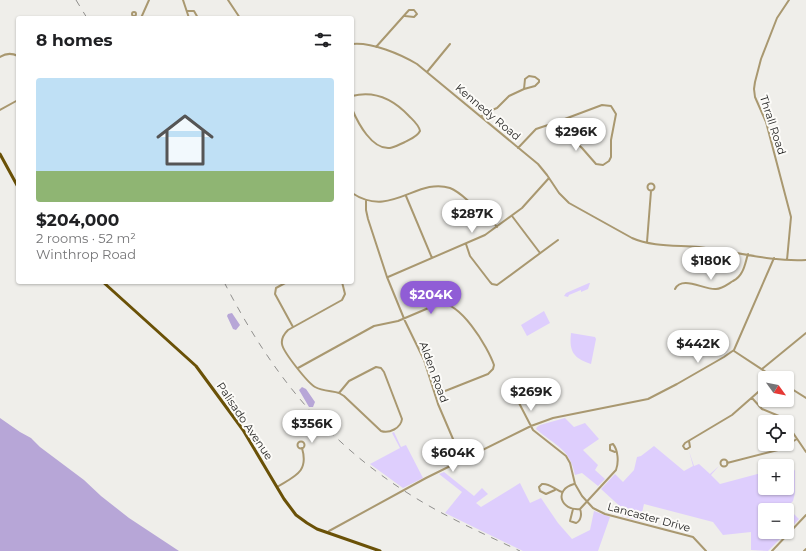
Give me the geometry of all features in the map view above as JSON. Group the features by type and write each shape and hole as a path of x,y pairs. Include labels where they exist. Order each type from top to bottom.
{"main road":[{"path":"0,154 16,183"},
{"name":"Palisado Avenue","path":"105,284 196,366 243,430 288,505 296,515 310,526 380,551"}],"street":[{"path":"141,16 149,0"},
{"path":"183,0 188,16"},
{"path":"228,0 239,16"},
{"name":"Thrall Road","path":"786,260 791,217 767,123 755,97 754,89 757,72 777,18 789,0"},
{"path":"376,47 411,9 417,13 415,17 405,16"},
{"path":"187,11 194,11 197,16"},
{"name":"Kennedy Road","path":"354,44 365,44 408,58 538,164 568,203 632,238 647,242 700,247 786,260 806,260"},
{"path":"427,72 450,44"},
{"path":"0,57 6,54 16,56"},
{"path":"481,117 485,113 497,108 509,96 538,84 539,80 536,77 526,77 524,89"},
{"path":"354,96 366,94 375,95 392,101 419,126 420,131 417,136 398,146 384,148 367,136 354,113"},
{"path":"0,110 16,101"},
{"path":"518,148 536,129 602,105 611,106 615,111 616,118 609,161 603,165 596,164 582,148 554,123"},
{"path":"387,277 485,236 529,202 549,178"},
{"path":"354,194 366,200 384,202 406,196 432,186 450,188 460,194 491,219 497,227"},
{"path":"647,242 651,191"},
{"path":"406,196 432,258"},
{"name":"Alden Road","path":"366,200 368,219 387,277 404,319 424,360 441,414 462,460"},
{"path":"512,216 540,253"},
{"path":"466,244 473,260 490,282 495,285 500,284 558,240"},
{"path":"675,289 679,285 685,283 711,288 721,288 740,275 748,254"},
{"path":"328,533 329,531 462,460 530,426 554,418 648,399 734,351 774,258"},
{"path":"283,284 276,288 275,294 293,327"},
{"path":"339,393 349,381 373,368 381,368 397,405 402,419 401,423 398,427 389,432 383,432 344,396 339,393 311,385 284,350 282,344 284,336 288,330 342,300 345,294 342,284"},
{"path":"298,368 366,330 378,325 404,319 442,303 447,304 474,327 494,365 493,369 488,374 435,395"},
{"path":"762,369 806,333"},
{"path":"734,351 765,371"},
{"path":"794,390 806,398"},
{"path":"689,441 732,415 758,392"},
{"path":"752,398 762,409 777,415"},
{"path":"519,403 530,426"},
{"name":"Lancaster Drive","path":"530,426 566,456 570,463 578,491 593,508 605,514 693,537 706,551"},
{"path":"794,435 806,452"},
{"path":"727,463 778,450 797,439"},
{"path":"277,487 296,476 301,471 304,462 302,448"},
{"path":"575,484 564,488 562,492 563,502 573,509 580,509 616,470 619,462 615,452"},
{"path":"555,490 546,494 540,491 539,487 544,483 552,486 555,490 562,492"},
{"path":"573,509 570,521 576,524 580,519 580,509"},
{"path":"772,551 806,515"}],"shaded area":[{"path":"589,283 588,289 581,292 581,290 569,295 568,297 564,296 566,293"},
{"path":"544,311 550,323 527,336 521,325"},
{"path":"232,313 240,325 236,330 233,329 227,316 228,314"},
{"path":"571,333 595,337 596,339 591,364 580,359 574,353 571,345"},
{"path":"302,387 306,389 315,402 313,407 309,407 299,390"},
{"path":"0,418 31,438 40,447 84,480 101,496 129,518 179,551 0,551"},
{"path":"565,418 574,427 585,423 599,439 583,450 598,465 595,470 605,479 598,486 582,473 575,475 573,466 565,453 536,429 540,425"},
{"path":"394,432 401,447 406,445 423,478 403,488 370,464 400,448 392,433"},
{"path":"654,446 684,471 693,466 689,451 694,466 699,464 710,474 719,466 711,475 720,484 758,474 758,495 794,495 794,469 795,493 791,503 758,503 758,539 780,539 768,551 751,550 751,532 723,535 713,522 644,504 640,521 622,516 624,510 601,489 615,474 623,482 634,470 637,457 641,456"},
{"path":"444,472 474,496 482,488 488,494 476,503 481,507 520,483 530,503 541,498 558,523 572,539 590,530 594,511 610,517 598,551 523,551 445,513 462,492 439,474"},
{"path":"794,514 799,519 794,524"}],"railway":[{"path":"76,0 86,16"},
{"path":"225,284 261,346 282,376 328,429 354,453 382,476 427,505 466,526 520,551"}]}
